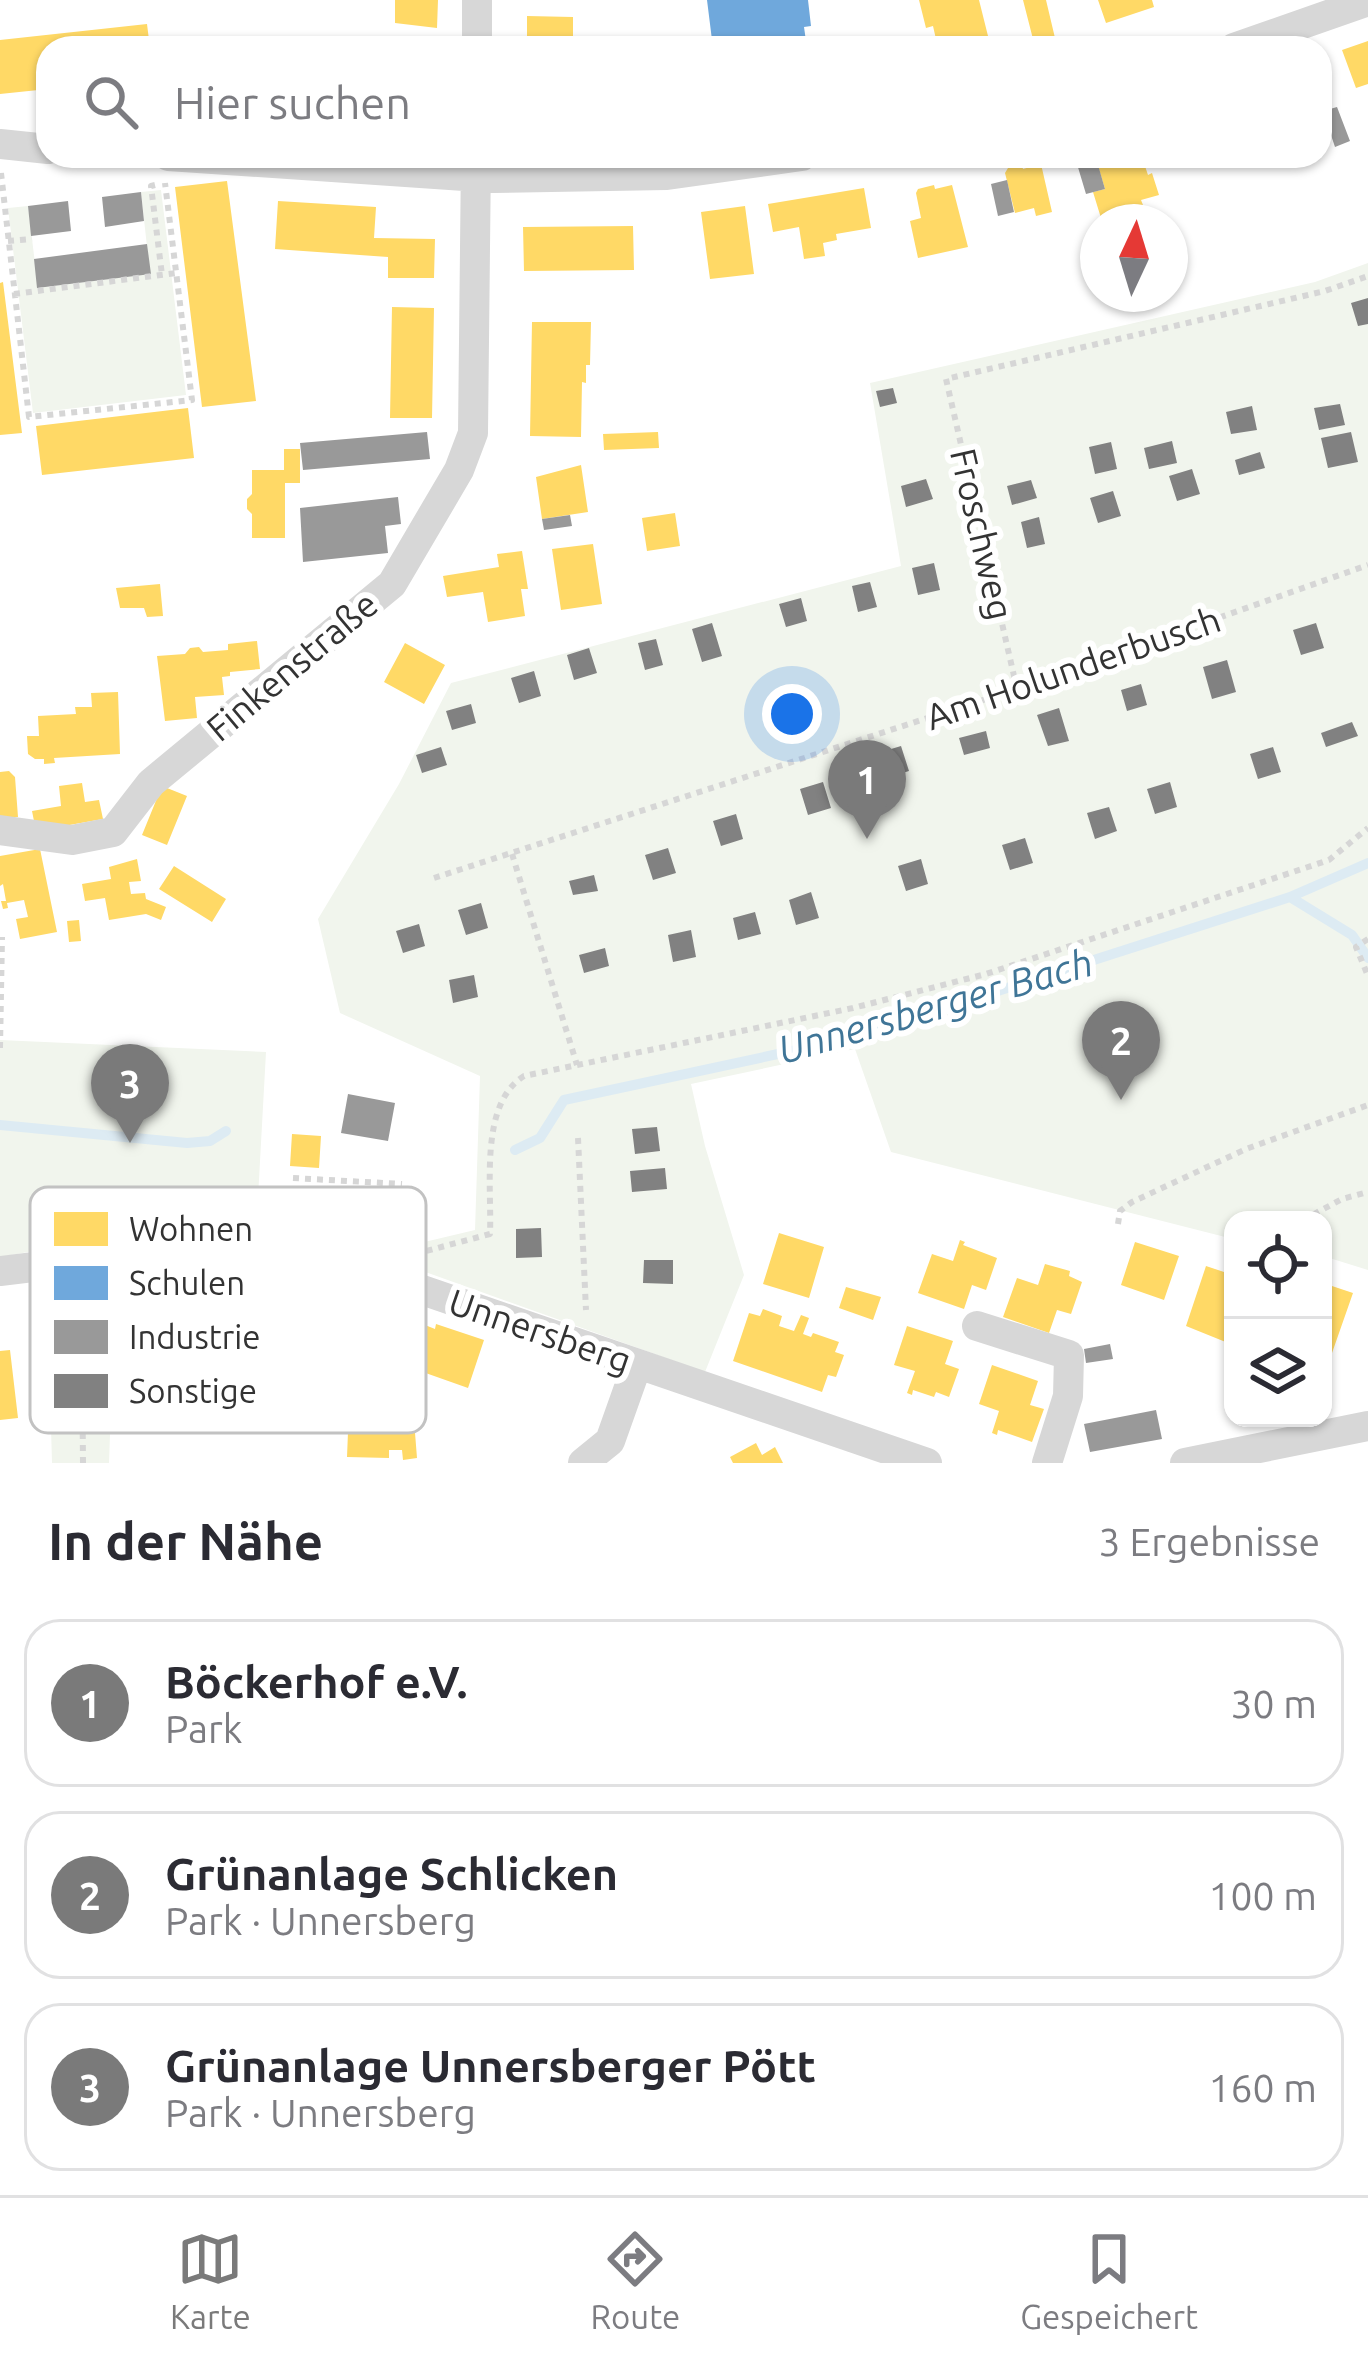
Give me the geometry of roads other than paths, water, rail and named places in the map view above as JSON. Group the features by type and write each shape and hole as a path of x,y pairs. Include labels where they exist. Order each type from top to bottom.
{"street":[{"path":"477,36 478,0"},
{"path":"1268,36 1368,1"},
{"path":"0,143 36,147"},
{"path":"165,170 320,168"},
{"name":"Finkenstraße","path":"0,830 72,840 113,832 151,783 392,584 459,470 473,433 476,168"},
{"path":"514,168 667,176 721,168"},
{"name":"Unnersberg","path":"0,1271 30,1268"},
{"name":"Unnersberg","path":"426,1281 637,1365 927,1463"},
{"path":"977,1326 1069,1355 1068,1396 1047,1463"},
{"path":"583,1463 610,1441 637,1365"},
{"path":"1186,1463 1368,1426"}],"waterway":[{"name":"Unnersberger Bach","path":"515,1150 540,1138 564,1100 848,1039 1290,897 1368,863"},
{"path":"1290,897 1352,935 1368,958"},
{"name":"Unnersberger Bach","path":"0,1125 187,1143 210,1141 226,1131"}],"place":[{"name":"Böckerhof e.V.","path":"867,839"},
{"name":"Grünanlage Schlicken","path":"1121,1100"},
{"name":"Grünanlage Unnersberger Pött","path":"130,1143"}]}
